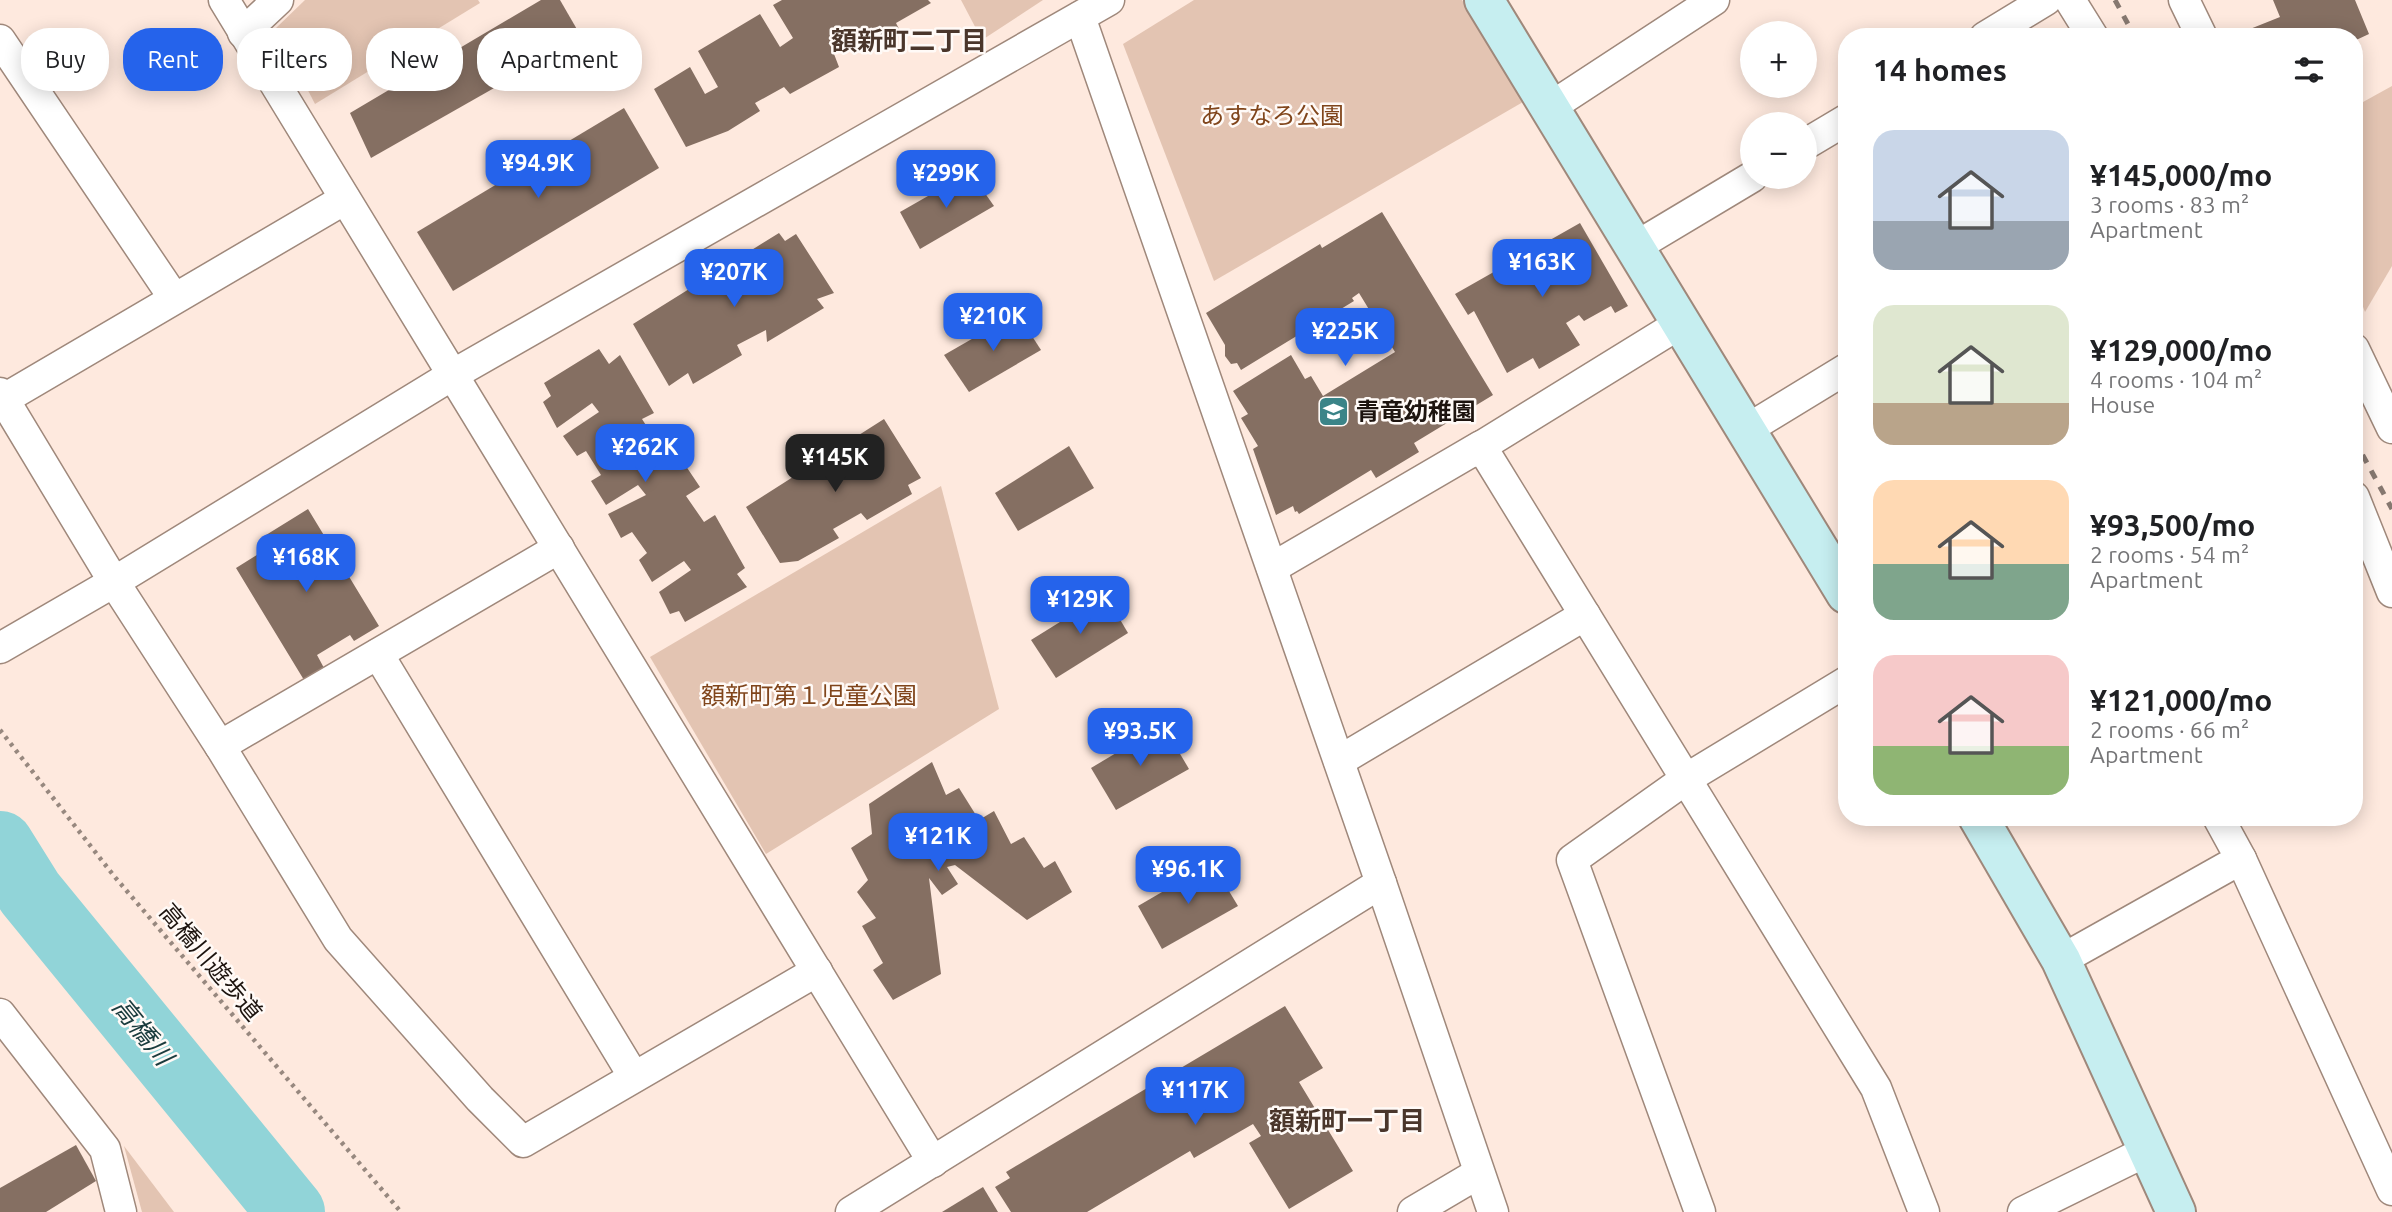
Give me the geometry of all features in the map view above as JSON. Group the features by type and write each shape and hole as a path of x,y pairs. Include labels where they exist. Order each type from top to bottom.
{"street":[{"path":"224,0 240,28"},
{"path":"248,28 278,0"},
{"path":"0,648 114,582 454,374 1109,0"},
{"path":"1484,0 1838,581"},
{"path":"1549,108 1714,0"},
{"path":"2000,28 2046,0"},
{"path":"2070,0 2087,28"},
{"path":"2184,0 2198,28"},
{"path":"1080,17 1493,1212"},
{"path":"0,40 174,298"},
{"path":"279,91 933,1162"},
{"path":"1817,137 1838,125"},
{"path":"1634,247 1740,184"},
{"path":"345,199 2,396 114,582 220,746 338,939 480,1099 523,1142 817,971"},
{"path":"1472,452 1681,323"},
{"path":"2363,368 2392,428"},
{"path":"1746,430 1838,374"},
{"path":"1272,568 1482,446 1876,1088 1924,1212"},
{"path":"220,746 559,548"},
{"path":"2364,551 2392,592"},
{"path":"1339,761 1585,615"},
{"path":"378,654 634,1077"},
{"path":"1700,1212 1572,860 1686,779 1838,687"},
{"path":"1983,826 2061,960 2176,1212"},
{"path":"2223,826 2241,859 2392,1190"},
{"path":"2061,960 2241,859"},
{"path":"850,1212 1381,883"},
{"path":"0,1014 105,1149 121,1212"},
{"path":"2023,1212 2147,1151"},
{"path":"1413,1212 1479,1173"}],"path":[{"name":"高橋川遊歩道","path":"0,730 114,876 401,1212"}],"green space":[{"path":"305,0 478,0 480,3 439,28 366,28 366,73 352,81 352,28 276,28"},
{"path":"961,0 1043,0 982,40"},
{"name":"あすなろ公園","path":"1194,0 1462,0 1523,102 1214,281 1123,44"},
{"path":"2392,86 2392,266 2365,312 2363,307 2363,102"},
{"path":"308,91 336,91 315,104"},
{"name":"額新町第１児童公園","path":"941,486 999,709 766,854 650,657"},
{"path":"124,1146 174,1212 142,1212"}],"building":[{"path":"541,0 560,0 576,28 494,28"},
{"path":"782,0 928,0 931,3 896,23 900,31 867,49 861,42 834,54 839,67 790,94 784,87 755,103 760,111 728,131 686,147 654,89 690,67 705,94 718,87 698,51 760,14 780,47 793,38 773,5"},
{"path":"2273,0 2355,0 2369,34 2363,37 2363,28 2252,28 2280,17"},
{"path":"477,38 477,91 489,91 371,158 350,113 387,91 463,91 463,46"},
{"path":"624,108 659,168 453,291 417,232"},
{"path":"970,172 994,206 920,249 900,212"},
{"path":"1382,212 1493,395 1414,443 1419,452 1376,478 1371,470 1299,514 1293,506 1276,515 1253,449 1258,446 1241,418 1248,414 1233,391 1291,355 1305,379 1311,376 1323,396 1395,352 1359,293 1352,298 1354,301 1241,370 1237,363 1231,364 1225,356 1225,345 1206,313 1320,244 1322,248"},
{"path":"1580,223 1628,306 1615,313 1611,306 1584,321 1579,315 1566,323 1580,345 1539,369 1533,358 1507,373 1474,311 1468,315 1455,294"},
{"path":"779,233 785,241 796,234 834,293 817,299 824,308 767,342 766,330 737,345 742,355 693,384 688,373 669,386 633,324"},
{"path":"1017,313 1041,350 969,392 944,355"},
{"path":"599,349 609,364 620,355 654,413 642,419 658,444 667,438 700,487 686,496 704,522 715,515 745,568 737,574 747,587 685,622 679,611 670,614 659,592 691,570 684,561 652,582 639,560 647,553 632,532 621,538 608,514 646,495 638,485 606,505 591,481 601,475 586,451 577,456 563,436 599,412 592,403 557,428 543,402 551,396 544,383"},
{"path":"884,419 921,478 908,485 912,494 867,520 861,513 833,529 839,538 798,561 780,563 746,507"},
{"path":"1069,446 1094,488 1018,531 995,493"},
{"path":"308,509 379,626 354,641 350,635 317,655 324,668 304,680 236,568 268,548 279,566 287,561 275,542 272,544 266,535"},
{"path":"1105,594 1128,633 1056,678 1031,640"},
{"path":"1163,725 1189,769 1116,810 1091,768"},
{"path":"932,762 946,795 959,788 979,820 994,811 1011,844 1024,837 1044,868 1055,861 1072,892 1027,920 955,865 947,867 958,884 942,895 929,878 941,974 893,1000 873,970 883,963 862,926 876,918 857,892 868,880 851,848 872,834 869,804"},
{"path":"1212,863 1238,906 1162,949 1138,906"},
{"path":"1285,1006 1323,1068 1299,1082 1353,1171 1289,1209 1249,1143 1261,1136 1253,1124 1194,1158 1190,1151 1087,1212 1011,1212 995,1187 1010,1178 1006,1172"},
{"path":"76,1145 96,1181 46,1212 0,1212 0,1188"},
{"path":"983,1187 998,1212 942,1212"}],"waterway":[{"name":"高橋川","path":"0,845 30,893 291,1212"}],"railway":[{"path":"2115,0 2130,28"},
{"path":"2363,456 2392,509"}],"place":[{"name":"青竜幼稚園","path":"1333,411"}],"district":[{"name":"額新町二丁目","path":"909,40"},
{"name":"額新町一丁目","path":"1347,1120"}]}
